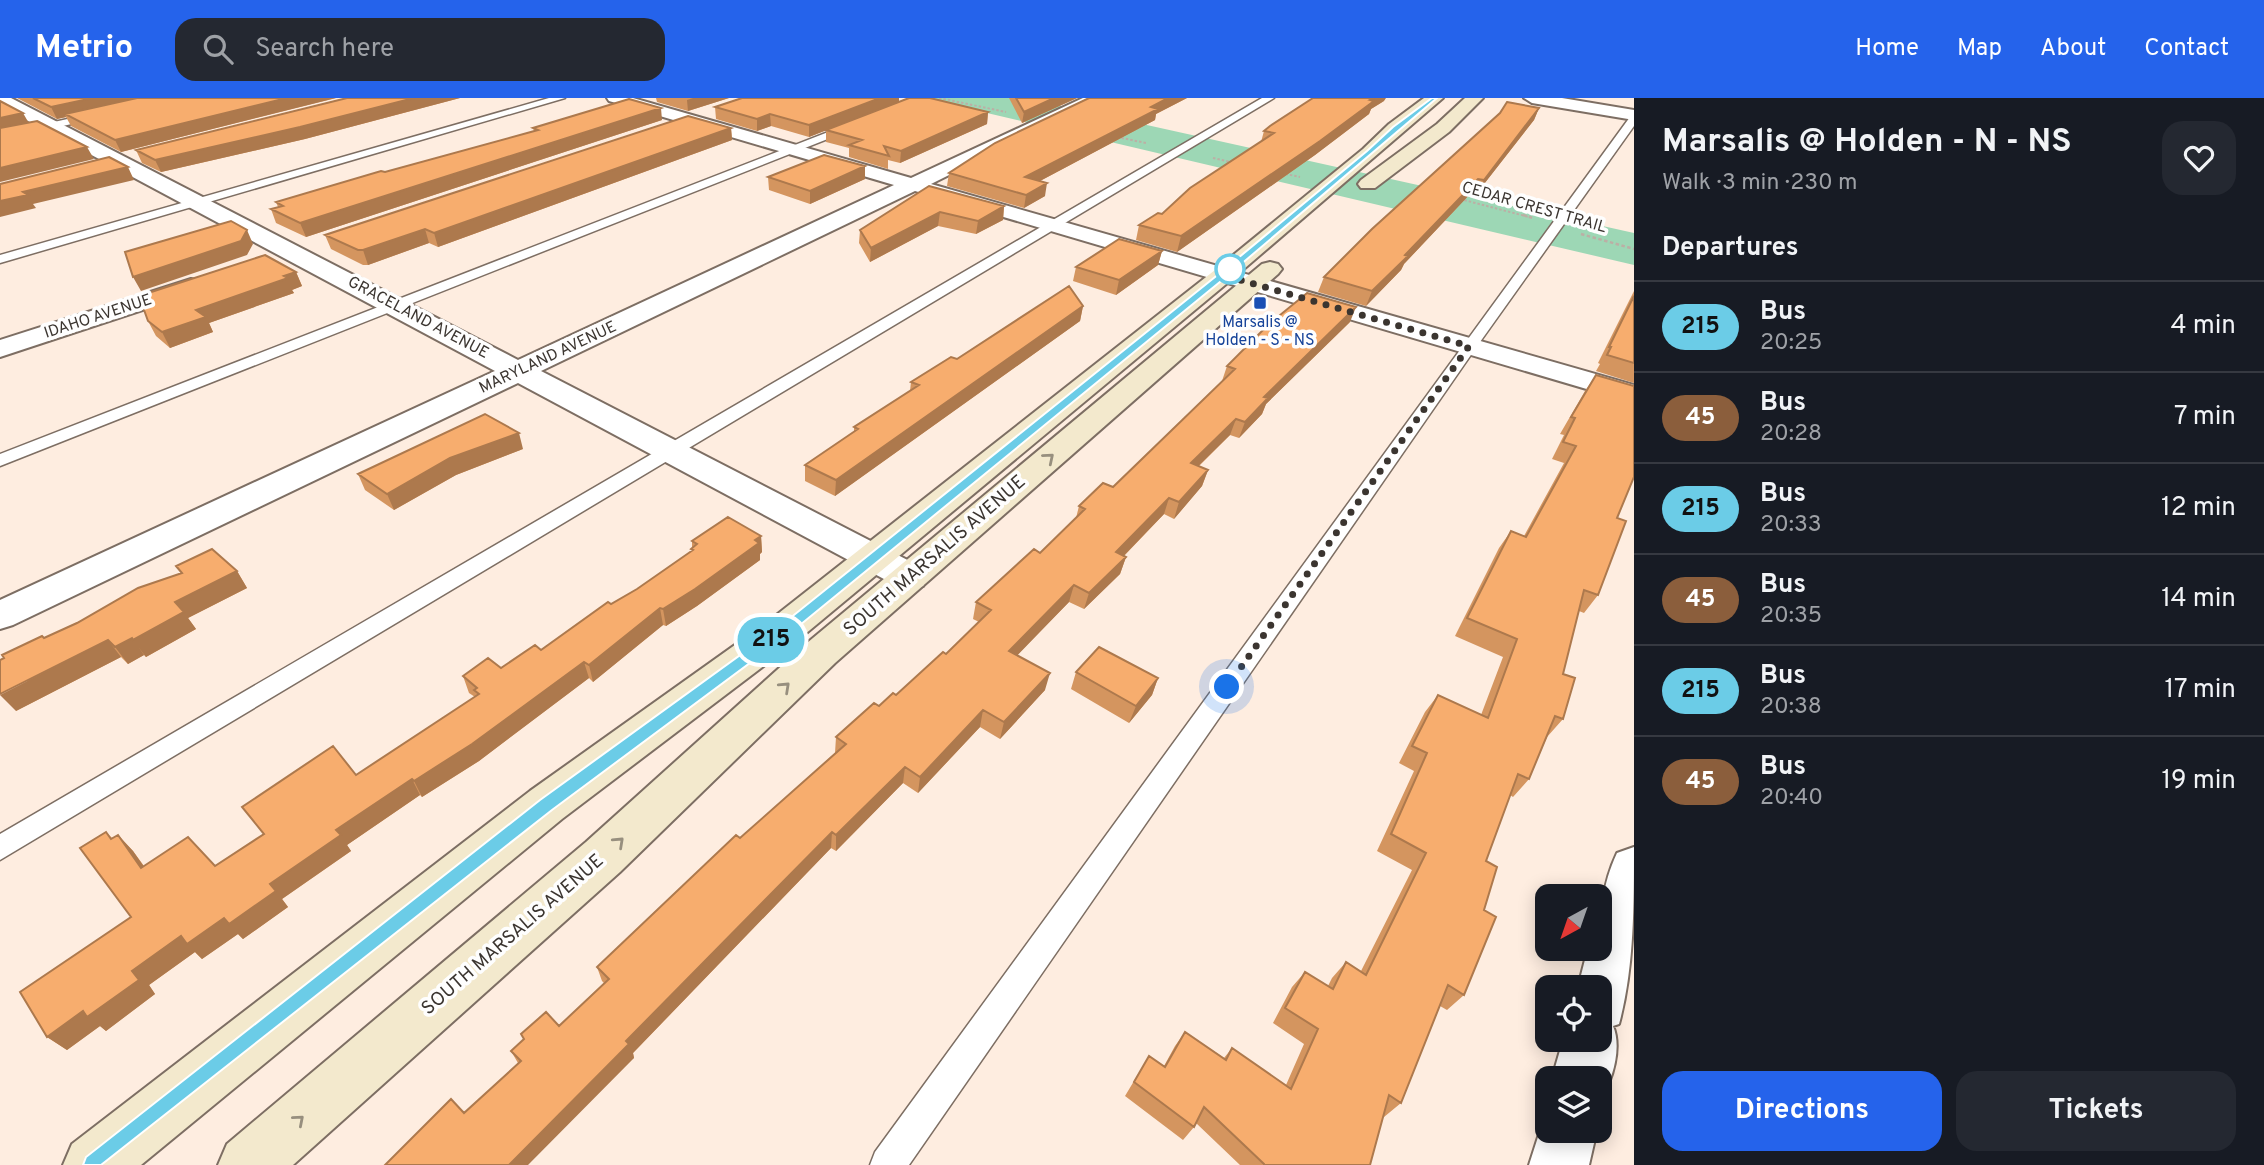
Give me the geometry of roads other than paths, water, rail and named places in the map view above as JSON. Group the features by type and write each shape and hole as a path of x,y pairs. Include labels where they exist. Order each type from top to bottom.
{"main road":[{"name":"SOUTH MARSALIS AVENUE","path":"248,1165 603,857 821,653 910,576 1238,279 1395,128 1434,98"},
{"name":"SOUTH MARSALIS AVENUE","path":"93,1165 546,805 784,630 874,557 1238,279 1443,128 1475,98"}],"street":[{"path":"615,98 1634,394"},
{"name":"MARYLAND AVENUE","path":"0,616 1096,98"},
{"path":"1532,98 1634,117"},
{"name":"GRACELAND AVENUE","path":"0,99 910,576"},
{"path":"649,133 727,107"},
{"path":"93,167 146,154"},
{"path":"265,261 318,244"},
{"name":"IDAHO AVENUE","path":"0,349 212,279"},
{"path":"1607,975 1634,868"},
{"path":"1559,1165 1565,1143"}],"lane":[{"path":"0,259 560,98"},
{"path":"0,848 1269,98"},
{"path":"0,138 107,113"},
{"path":"888,1165 1634,117"},
{"path":"0,460 863,122"}],"place":[{"name":"Marsalis @ Holden - S - NS","path":"1260,303"}]}
